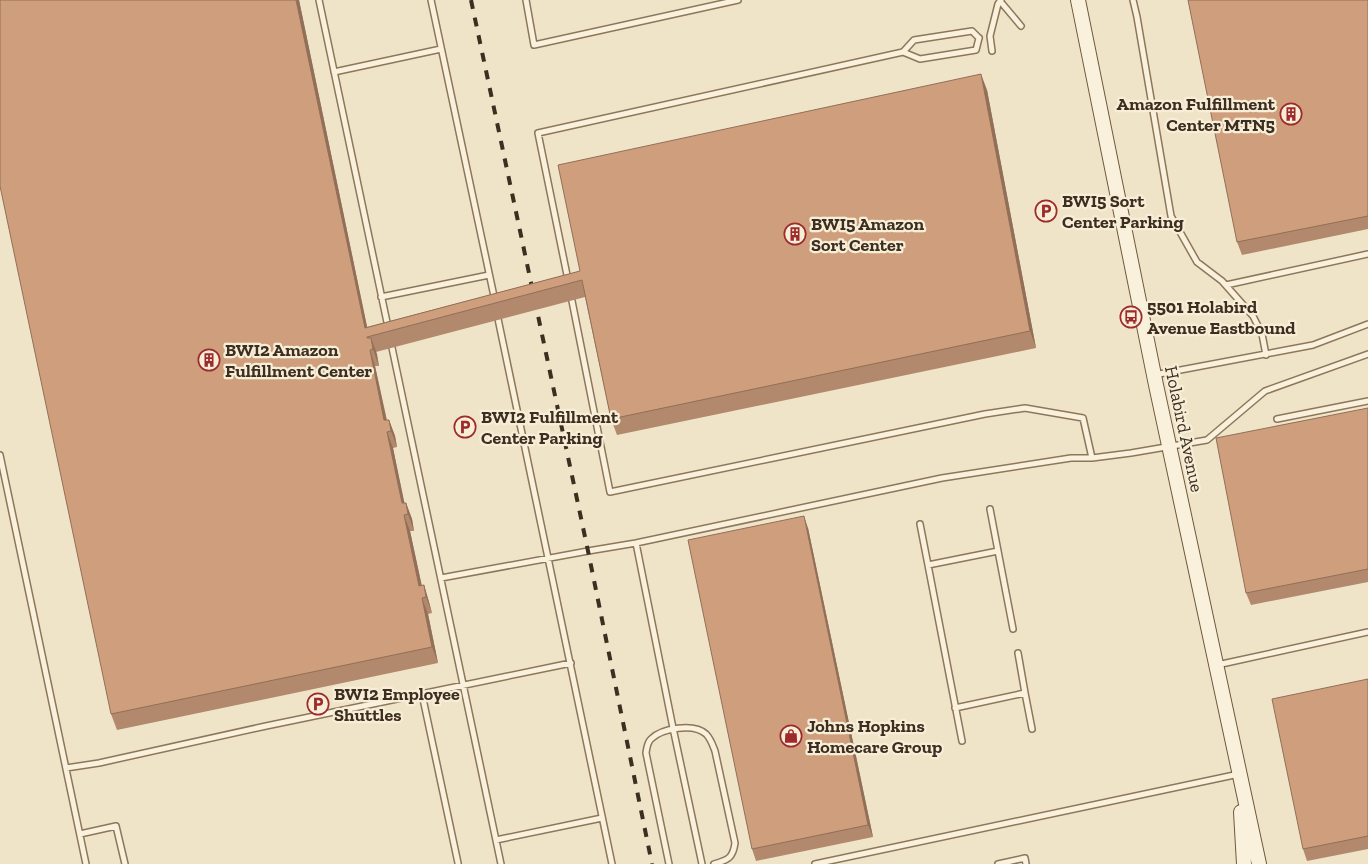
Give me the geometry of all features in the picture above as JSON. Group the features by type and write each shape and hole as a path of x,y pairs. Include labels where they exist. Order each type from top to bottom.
{"main road":[{"name":"Holabird Avenue","path":"1078,0 1154,376 1259,864"},
{"path":"1239,774 1244,864"}],"lane":[{"path":"319,0 501,864"},
{"path":"431,0 612,864"},
{"path":"526,0 534,45 738,0"},
{"path":"1133,0 1171,216 1197,262 1226,285 1254,316 1262,334 1266,355"},
{"path":"992,51 990,36 1000,1 1021,26"},
{"path":"903,52 914,40 972,31 979,38"},
{"path":"979,38 990,36"},
{"path":"979,38 976,50 920,59 903,52 538,132 610,492 985,414 1025,408 1083,418 1092,458"},
{"path":"334,72 441,49"},
{"path":"1226,285 1368,254"},
{"path":"381,297 489,275"},
{"path":"1154,376 1313,345 1368,324"},
{"path":"442,578 636,543 942,478 1071,458 1092,458 1131,453 1206,440 1265,390 1368,354"},
{"path":"1277,419 1368,401"},
{"path":"0,455 86,864"},
{"path":"990,509 1013,629"},
{"path":"920,524 962,741"},
{"path":"636,543 702,864"},
{"path":"928,565 998,551"},
{"path":"1216,665 1368,632"},
{"path":"1018,653 1032,729"},
{"path":"66,768 99,763 571,663"},
{"path":"955,708 1025,693"},
{"path":"422,694 458,863"},
{"path":"669,864 646,753 647,744 652,737 673,728 697,730 705,733 715,752 735,843 734,852 729,858 714,864"},
{"path":"815,864 1239,774"},
{"path":"496,840 602,818"},
{"path":"80,834 116,826 125,864"},
{"path":"998,864 1025,858 1026,864"}],"building":[{"name":"BWI2 Amazon Fulfillment Center","path":"0,0 296,0 365,328 580,271 558,165 981,74 1030,331 611,419 582,280 367,337 371,338 373,349 370,350 384,420 389,420 391,431 387,432 402,503 406,503 408,514 404,515 419,586 424,585 426,597 422,598 432,647 111,714 0,186"},
{"name":"Amazon Fulfillment Center MTN5","path":"1188,0 1368,0 1368,216 1237,242"},
{"path":"1368,408 1368,569 1246,593 1216,438"},
{"path":"804,516 868,825 752,849 688,540"},
{"path":"1368,679 1368,836 1303,849 1272,699"}],"railway":[{"path":"471,0 588,551 652,864"}],"place":[{"name":"Amazon Fulfillment Center MTN5","path":"1291,114"},
{"name":"BWI5 Sort Center Parking","path":"1046,211"},
{"name":"BWI5 Amazon Sort Center","path":"795,234"},
{"name":"5501 Holabird Avenue Eastbound","path":"1131,317"},
{"name":"BWI2 Amazon Fulfillment Center","path":"209,360"},
{"name":"BWI2 Fulfillment Center Parking","path":"465,427"},
{"name":"BWI2 Employee Shuttles","path":"318,704"},
{"name":"Johns Hopkins Homecare Group","path":"791,736"}]}
